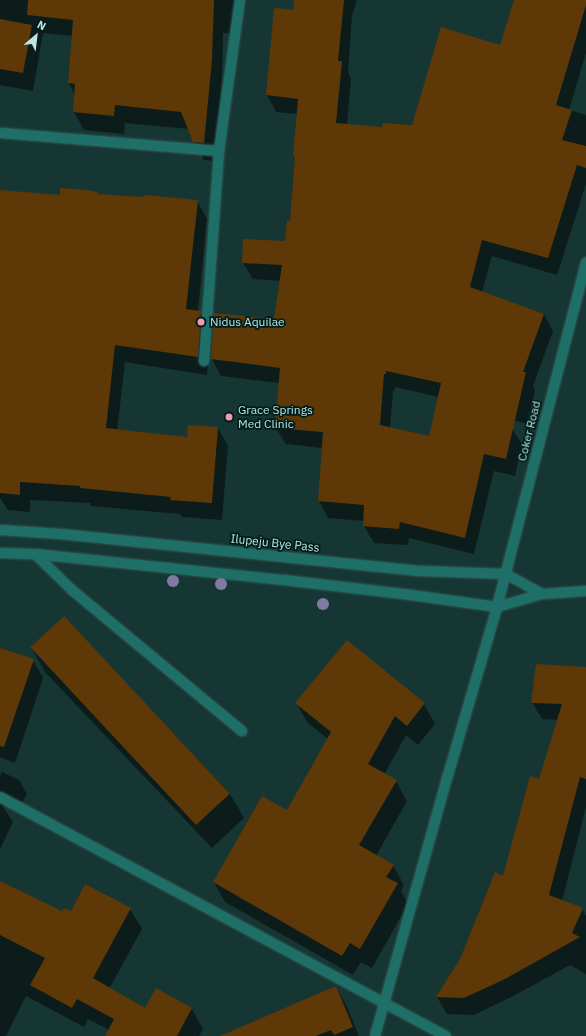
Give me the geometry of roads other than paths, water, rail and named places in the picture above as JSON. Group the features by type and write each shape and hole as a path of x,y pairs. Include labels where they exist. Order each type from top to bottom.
{"street":[{"path":"204,361 219,151 240,0"},
{"path":"0,133 219,151"},
{"name":"Coker Road","path":"375,1036 506,574 586,262"},
{"name":"Ilupeju Bye Pass","path":"0,530 61,534 421,571 506,574 542,594"},
{"path":"0,553 35,554 411,594 497,607 542,594 586,591"},
{"path":"35,554 72,590 242,731"},
{"path":"0,797 446,1036"}],"place":[{"name":"Nidus Aquilae","path":"201,322"},
{"name":"Grace Springs Med Clinic","path":"229,417"}]}
